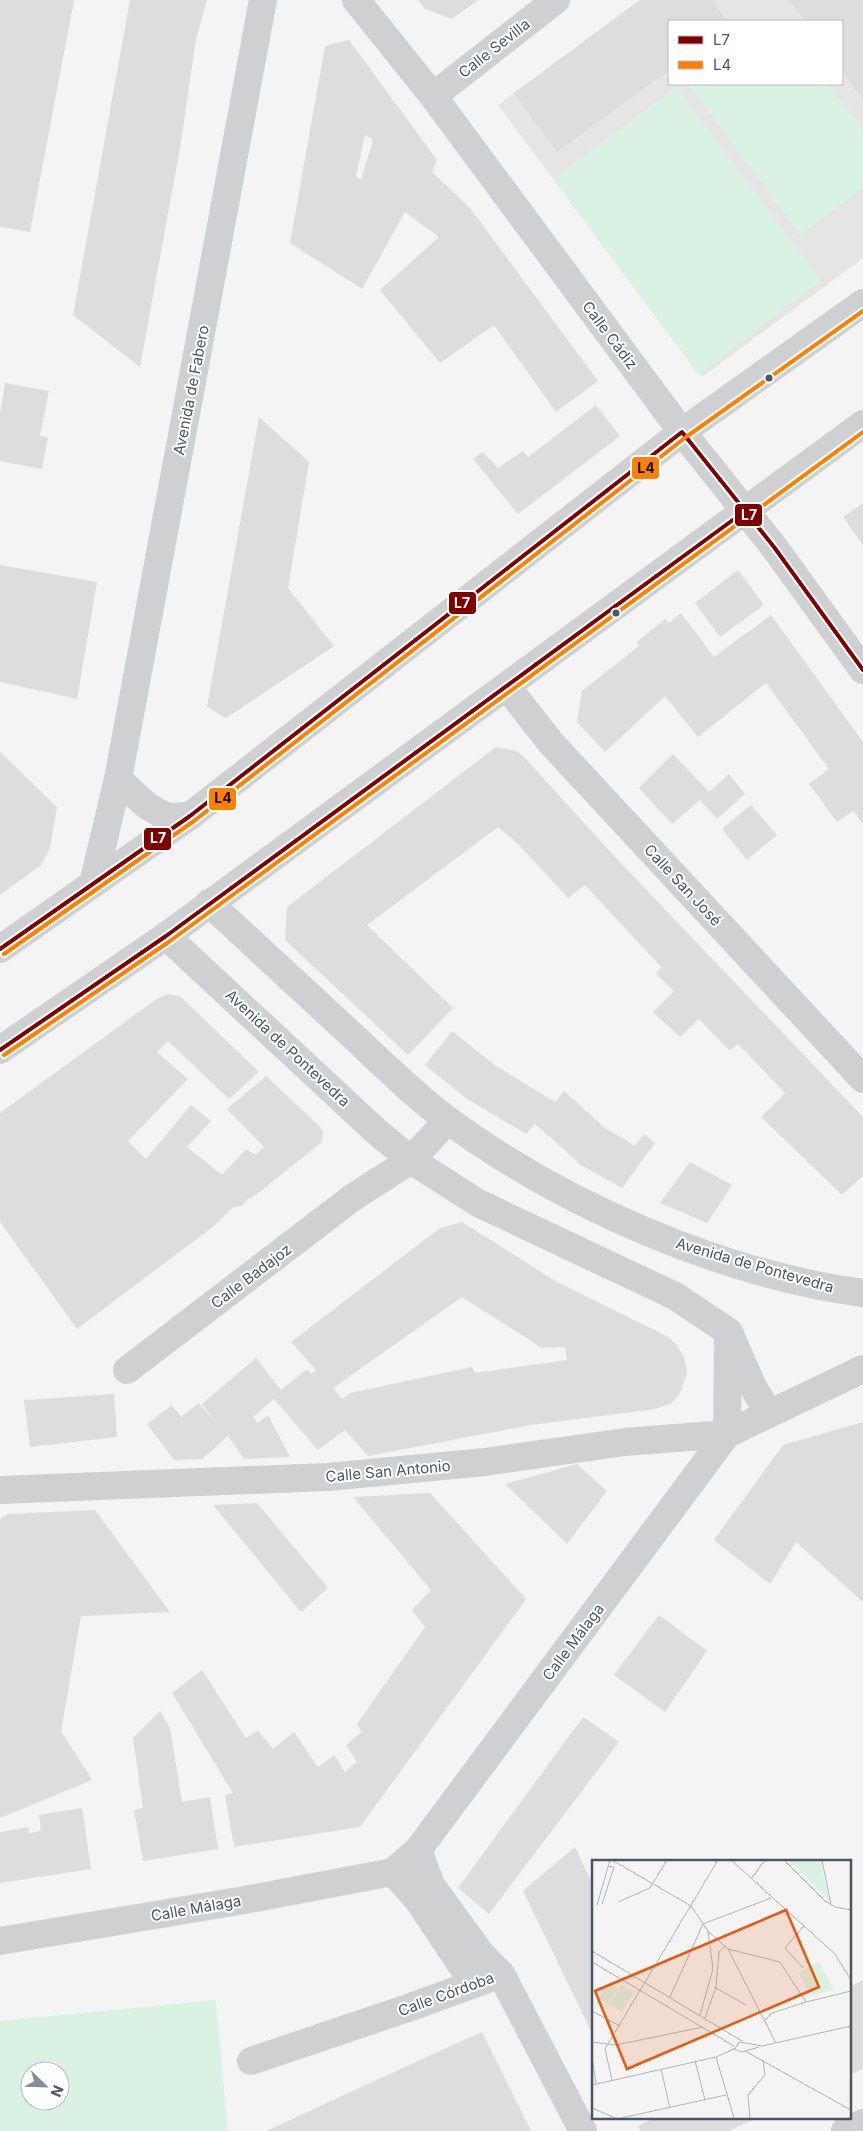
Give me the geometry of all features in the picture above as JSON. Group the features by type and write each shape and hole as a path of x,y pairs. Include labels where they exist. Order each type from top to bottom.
{"street":[{"name":"Avenida de Fabero","path":"93,884 118,779 263,0"},
{"name":"Calle Cádiz","path":"356,0 432,96 682,432 774,547 863,670"},
{"name":"Calle Sevilla","path":"432,96 556,0"},
{"path":"0,949 190,816 682,432 863,303"},
{"path":"0,1050 166,936 863,424"},
{"name":"Calle San José","path":"507,687 551,743 863,1079"},
{"path":"118,779 146,805 166,817 190,816"},
{"name":"Avenida de Pontevedra","path":"209,903 381,1062 448,1120 505,1159 593,1207 692,1250 818,1287 860,1296"},
{"name":"Avenida de Pontevedra","path":"166,936 377,1132 411,1160 478,1203 675,1296 729,1332"},
{"path":"411,1160 448,1120"},
{"path":"374,1182 381,1158 377,1132"},
{"name":"Calle Badajoz","path":"128,1370 374,1182 411,1160"},
{"path":"729,1332 752,1385 769,1414 863,1369"},
{"path":"727,1434 726,1398 729,1332"},
{"name":"Calle San Antonio","path":"0,1490 328,1477 485,1462 625,1442 727,1434 769,1414"},
{"name":"Calle Málaga","path":"0,1941 239,1901 392,1872 418,1850 727,1434"},
{"path":"418,1850 431,1885 481,1954 501,1974"},
{"path":"392,1872 418,1900 474,1984"},
{"name":"Calle Córdoba","path":"251,2061 408,2008 501,1974 583,2131"},
{"path":"845,2131 863,2123"}],"shaded area":[{"path":"640,0 863,0 863,258 703,376 699,375 498,105"}],"green space":[{"path":"689,85 830,85 863,130 863,188 800,235"},
{"path":"676,87 821,280 699,375 554,179"},
{"path":"216,2000 228,2131 0,2131 0,2021"}],"building":[{"path":"0,0 74,0 30,232 0,227"},
{"path":"130,0 207,0 196,39 181,142 140,367 73,315"},
{"path":"418,0 478,0 452,19 425,9"},
{"path":"640,0 712,0 726,20 668,20 668,71 557,152 514,93"},
{"path":"789,0 863,0 863,100 843,72 843,20 804,20"},
{"path":"349,40 437,160 432,172 470,208 598,381 556,412 494,325 440,363 380,290 439,237 405,212 362,289 290,243 325,46","holes":["365,135 373,140 361,180 356,176"]},
{"path":"5,383 49,391 40,436 48,437 42,469 0,461 0,414"},
{"path":"596,405 620,436 518,514 473,459 483,452 498,468 523,451 528,457"},
{"path":"259,417 309,462 288,588 334,646 226,718 207,707"},
{"path":"863,503 863,545 843,517"},
{"path":"0,565 97,582 77,699 0,682"},
{"path":"738,570 764,605 720,637 695,603"},
{"path":"681,613 714,657 771,615 863,742 863,824 853,811 837,822 809,784 829,769 766,683 698,737 665,696 605,752 577,722 582,691 639,646 637,642 665,619 669,623"},
{"path":"496,747 517,751 524,757 617,859 863,1117 863,1176 842,1195 761,1117 785,1093 738,1044 730,1051 699,1019 680,1037 653,1012 674,991 656,974 661,967 585,885 568,898 519,845 498,827 367,925 453,1008 408,1055 285,940 287,907"},
{"path":"0,752 57,807 50,848 41,865 0,895"},
{"path":"673,754 709,792 729,774 745,794 717,819 700,800 672,824 639,788"},
{"path":"751,805 777,835 747,860 722,829"},
{"path":"169,994 179,996 185,1001 259,1072 229,1099 168,1041 157,1052 188,1079 128,1141 146,1159 191,1105 211,1121 187,1147 222,1175 246,1149 255,1155 264,1147 227,1109 266,1076 320,1127 323,1132 322,1142 252,1198 248,1199 242,1206 233,1207 214,1226 77,1329 0,1222 0,1113 158,998"},
{"path":"452,1031 496,1066 555,1102 564,1091 605,1128 635,1146 644,1134 655,1143 622,1188 577,1163 535,1124 526,1134 467,1099 425,1065"},
{"path":"690,1162 732,1185 707,1223 660,1203"},
{"path":"462,1222 557,1282 668,1337 676,1344 684,1357 687,1371 679,1395 670,1404 655,1409 531,1425 368,1456 345,1430 318,1450 274,1399 253,1417 258,1423 268,1415 290,1457 244,1459 228,1436 202,1459 174,1460 147,1424 172,1405 181,1417 199,1403 216,1423 202,1404 256,1358 281,1390 307,1369 312,1374 316,1370 291,1342 440,1228","holes":["462,1297 542,1348 565,1347 567,1360 475,1373 472,1367 350,1393 342,1399 333,1388"]},
{"path":"114,1394 117,1437 30,1447 24,1400"},
{"path":"863,1422 863,1602 796,1542 770,1584 714,1540 783,1445"},
{"path":"577,1464 607,1491 567,1544 505,1484"},
{"path":"430,1493 526,1599 360,1827 234,1847 225,1795 233,1793 172,1693 202,1670 246,1738 258,1731 273,1749 294,1732 318,1767 334,1755 345,1772 357,1762 346,1745 362,1732 357,1724 425,1627 412,1610 431,1590 353,1497"},
{"path":"257,1503 328,1588 301,1612 213,1505"},
{"path":"95,1510 170,1612 81,1616 61,1731 92,1780 0,1818 0,1519 8,1514"},
{"path":"659,1615 707,1651 665,1712 614,1675"},
{"path":"160,1711 170,1728 182,1802 210,1797 218,1849 143,1861 134,1810 143,1808 133,1738"},
{"path":"583,1717 619,1742 489,1914 458,1888"},
{"path":"82,1808 91,1869 0,1883 0,1832 28,1827 29,1833 41,1831 39,1815"},
{"path":"575,1847 592,1883 592,2033 523,1891"},
{"path":"863,1980 863,2069 850,2075 850,1986"},
{"path":"482,2032 531,2131 266,2131 420,2060"},
{"path":"654,2118 757,2118 729,2131 640,2131 638,2126"}],"transit line":[{"name":"L4","path":"4,954 194,821 686,437 863,311"},
{"name":"L7","path":"0,949 190,816 682,432 774,547 863,670"},
{"name":"L4","path":"4,1055 170,941 863,432"},
{"name":"L7","path":"0,1050 166,936 745,511"}]}
